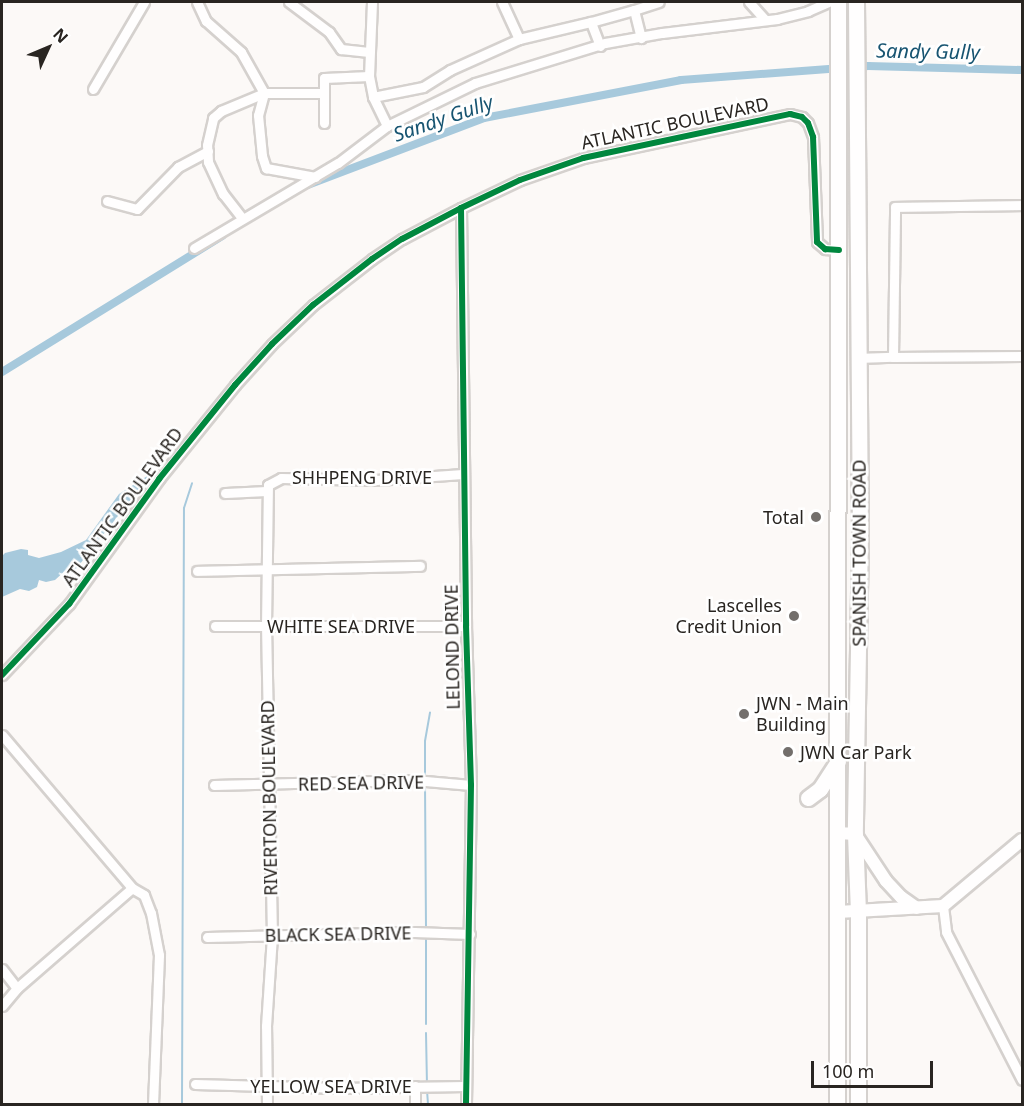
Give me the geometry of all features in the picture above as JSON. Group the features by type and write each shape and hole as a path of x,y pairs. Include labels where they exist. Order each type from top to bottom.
{"highway":[{"name":"SPANISH TOWN ROAD","path":"837,1104 838,2"},
{"name":"SPANISH TOWN ROAD","path":"856,3 860,535 855,834 858,911 858,1104"},
{"path":"839,536 860,535"},
{"path":"808,798 820,789 838,761"},
{"path":"846,1104 850,1057 858,1052"}],"street":[{"path":"93,88 144,2"},
{"path":"197,2 206,21 241,52 264,93 258,115 262,156 266,168 315,177"},
{"path":"289,2 329,32 341,49 369,52"},
{"path":"372,2 369,76 374,98 387,126"},
{"path":"502,2 519,39"},
{"path":"374,98 423,87 450,70 519,39 591,22 659,2"},
{"path":"749,2 765,20"},
{"path":"194,248 338,163 387,126 475,83 600,46 662,33 765,20 808,11 828,2"},
{"path":"634,10 641,38"},
{"path":"591,22 600,46"},
{"path":"324,123 324,78 369,76"},
{"path":"242,218 223,194 213,176 208,151 213,118 221,111 264,93 324,93"},
{"name":"ATLANTIC BOULEVARD","path":"2,675 69,604 159,479 235,385 272,344 313,305 372,259 402,239 461,208 520,180 583,158 790,114 802,117 808,123 813,137 817,242 825,249 839,250"},
{"path":"107,201 136,209 178,167 208,151"},
{"path":"893,357 895,207 1023,205"},
{"name":"LELOND DRIVE","path":"461,208 466,626 471,784 466,1104"},
{"path":"858,358 1023,356"},
{"name":"SHHPENG DRIVE","path":"267,491 273,480 281,477 376,480 464,474"},
{"path":"225,493 267,491"},
{"name":"RIVERTON BOULEVARD","path":"267,491 266,626 272,936 266,1026 267,1104"},
{"path":"197,571 224,572 267,567 420,566"},
{"name":"WHITE SEA DRIVE","path":"215,626 466,626"},
{"path":"2,735 132,888 144,895 151,913 159,955 153,1104"},
{"name":"RED SEA DRIVE","path":"214,785 414,780 471,784"},
{"path":"838,833 855,834 893,890 916,909"},
{"path":"838,912 943,906 1023,840"},
{"path":"2,1006 17,988 132,888"},
{"path":"943,906 946,932 1023,1080"},
{"name":"BLACK SEA DRIVE","path":"207,937 417,932 470,934"},
{"path":"2,969 17,988"},
{"name":"YELLOW SEA DRIVE","path":"195,1084 340,1088 466,1086"},
{"path":"415,1086 415,1104"}],"water":[{"path":"152,473 76,569 66,570 55,580 46,582 39,580 37,587 29,591 20,589 2,597 2,556 5,553 21,549 28,550 28,555 39,558 61,552 86,540 119,494"}],"waterway":[{"name":"Sandy Gully","path":"305,186 484,118 681,80 868,66 1022,70"},
{"name":"Sandy Gully","path":"2,372 222,236"},
{"path":"182,1104 184,508 192,483"},
{"path":"425,778 425,741 430,712"},
{"path":"425,784 426,931"},
{"path":"426,937 426,1024"},
{"path":"426,1033 427,1084"},
{"path":"427,1090 428,1104"}],"cycle path":[{"path":"2,675 69,604 159,479 235,385 272,344 313,305 372,259 402,239 461,208 520,180 583,158 790,114 802,117 808,123 813,137 817,242 825,249 839,250"},
{"path":"461,208 466,626 471,785 466,1104"}],"place":[{"name":"Total","path":"816,517"},
{"name":"Lascelles Credit Union","path":"794,616"},
{"name":"JWN - Main Building","path":"744,714"},
{"name":"JWN Car Park","path":"788,752"}]}
